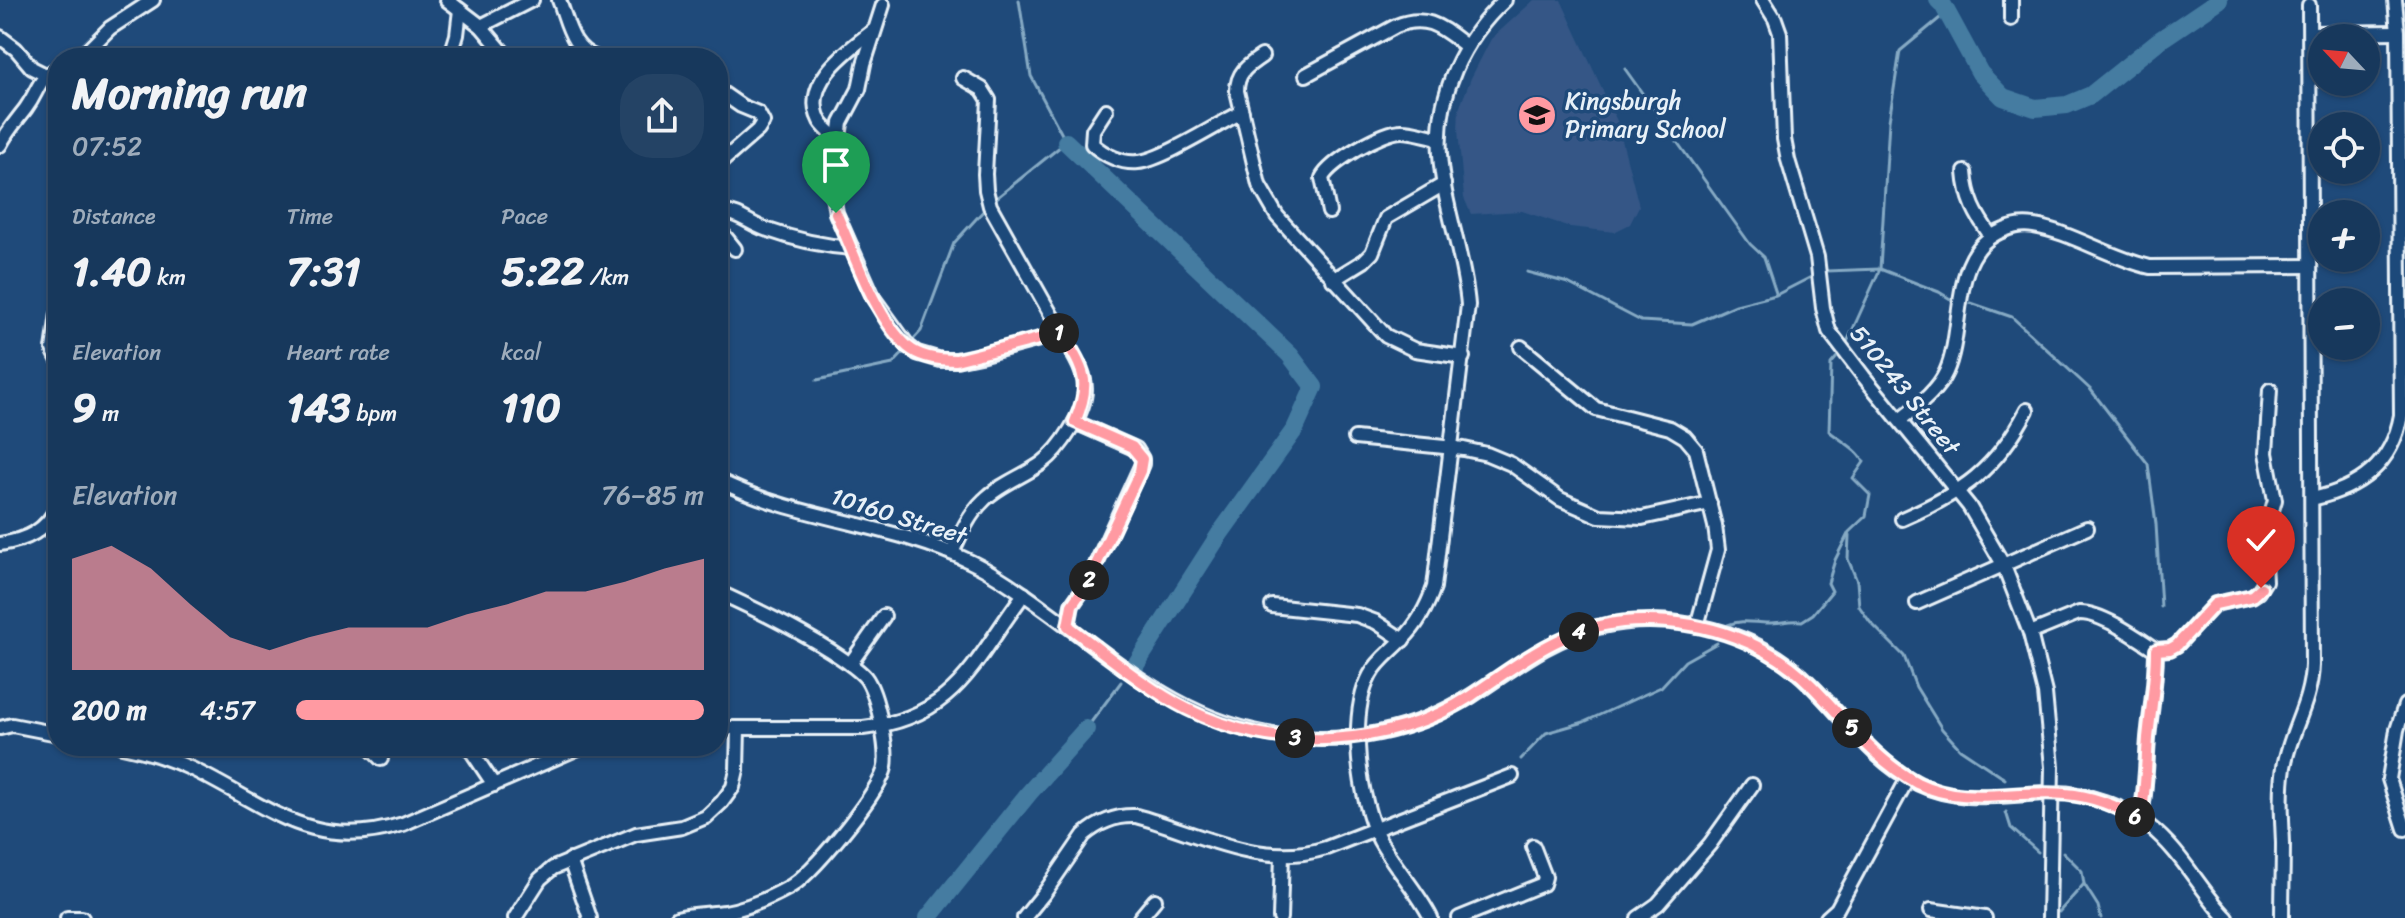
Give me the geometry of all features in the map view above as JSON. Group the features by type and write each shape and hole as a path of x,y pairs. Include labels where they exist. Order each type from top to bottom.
{"street":[{"path":"90,48 110,28 153,0"},
{"path":"447,0 464,5 499,48"},
{"path":"477,22 532,0"},
{"path":"559,0 574,40 581,48"},
{"path":"1431,918 1374,829 1364,795 1359,737 1361,703 1368,678 1423,613 1434,587 1468,305 1444,184 1439,138 1447,91 1466,46 1485,19 1505,0"},
{"name":"510243 Street","path":"1763,0 1780,33 1784,139 1817,257 1826,322 1837,342 1976,518 2004,566 2030,633 2045,693 2052,767 2049,918"},
{"path":"2011,0 2011,19"},
{"path":"2312,499 2331,495 2368,476 2389,452 2399,427 2402,360 2395,0"},
{"path":"453,48 464,5"},
{"path":"883,5 859,89 841,123 832,189 833,202 883,313 898,335 917,353 941,360 956,360 1062,333"},
{"path":"2309,5 2310,24"},
{"path":"1306,75 1412,20 1439,26 1466,46"},
{"path":"838,139 821,122 817,113 819,86 842,55 876,29"},
{"path":"2380,32 2398,32"},
{"path":"0,37 16,49 32,68 46,75 0,145"},
{"path":"1262,56 1242,71 1237,80 1237,91 1255,171 1264,196 1277,216 1386,336 1415,350 1463,357"},
{"path":"952,553 969,519 984,499 1049,457 1066,438 1085,393 1085,381 1076,359 990,206 985,174 989,100 982,89 963,78"},
{"path":"2310,96 2310,200"},
{"path":"728,97 763,118 758,130 728,156"},
{"path":"1106,110 1093,130 1092,144 1120,160 1135,163 1152,159 1242,112"},
{"path":"1329,212 1322,178 1339,159 1394,132 1407,131 1439,138"},
{"path":"1965,172 1970,204 1991,236"},
{"path":"1333,280 1372,253 1386,218 1444,184"},
{"path":"728,212 763,229 826,246 852,248"},
{"path":"1900,420 1936,388 1948,368 1968,267 1991,236 2012,227 2032,225 2128,262 2150,267 2308,266"},
{"path":"728,240 735,249"},
{"path":"2282,918 2284,767 2312,679 2310,272"},
{"path":"1521,347 1596,409 1670,428 1685,437 1696,450 1718,550 1697,626"},
{"path":"2030,633 2079,613 2087,613 2156,650 2170,649 2215,604 2258,592 2265,581 2263,541 2275,500 2266,453 2270,390"},
{"path":"1902,519 1941,502 1998,456 2027,410"},
{"path":"1068,626 1072,605 1088,582 1142,464 1140,454 1132,447 1075,422"},
{"path":"1355,438 1478,451 1498,457 1526,473 1560,499 1599,516 1642,518 1710,503"},
{"name":"10160 Street","path":"728,484 777,504 952,553 1024,594 1167,697 1212,720 1285,737 1335,739 1394,729 1441,712 1468,698 1530,654 1573,634 1598,627 1643,620 1697,626 1748,642 1788,665 1813,686 1878,756 1908,778 1934,790 1967,797 2068,794 2100,800 2140,820 2169,845 2227,918"},
{"path":"0,544 27,538 48,525"},
{"path":"1917,603 2087,528"},
{"path":"728,728 880,726 916,714 954,689 979,660 1024,594"},
{"path":"677,918 724,912 758,903 803,877 880,781 886,760 871,686 850,664 791,626 728,597"},
{"path":"1272,606 1357,615 1376,622 1403,640"},
{"path":"850,664 884,616"},
{"path":"2140,820 2145,799 2156,650"},
{"path":"2405,705 2397,730 2389,779 2405,829"},
{"path":"0,728 12,725 48,732"},
{"path":"515,918 540,879 553,868 636,834 682,827 706,817 733,787 737,770 738,728"},
{"path":"161,756 194,769 295,824 334,832 383,830 403,824 560,756"},
{"path":"378,756 381,759"},
{"path":"475,756 494,785"},
{"path":"1024,918 1084,835 1102,822 1123,815 1147,819 1242,851 1282,855 1314,852 1512,776"},
{"path":"1827,918 1837,909 1908,778"},
{"path":"1638,918 1658,904 1710,844 1752,785"},
{"path":"1459,918 1543,884 1545,877 1533,846"},
{"path":"1280,918 1282,855"},
{"path":"570,860 590,918"},
{"path":"1140,918 1155,900"},
{"path":"1931,910 1985,918"},
{"path":"67,918 82,918"}],"shaded area":[{"name":"Kingsburgh Primary School","path":"1534,0 1561,0 1617,121 1639,206 1630,224 1614,232 1570,227 1522,211 1471,214 1464,198 1459,109 1491,39"}],"waterway":[{"path":"994,200 1066,142 1031,76 1019,0"},
{"path":"1938,0 1980,73 2003,97 2035,108 2067,105 2091,95 2157,42 2219,0"},
{"path":"1847,342 1880,269 1889,121 1900,51 1946,13"},
{"path":"1625,69 1750,244 1764,257 1776,293"},
{"path":"1066,142 1290,355 1314,387 1295,429 1219,535 1135,666"},
{"path":"911,342 921,331 954,243 986,208"},
{"path":"1826,271 1880,269 1952,300"},
{"path":"1527,272 1568,283 1641,321 1692,324 1736,305 1776,295 1815,275"},
{"path":"1971,303 2012,317 2091,390 2148,464 2156,524 2161,607"},
{"path":"817,380 893,364 907,349"},
{"path":"1728,625 1802,621 1813,614 1832,591 1828,583 1849,532 1866,516 1870,495 1853,478 1864,462 1853,449 1829,431 1831,364 1837,357"},
{"path":"1849,535 1848,559 1857,581 1859,606 1870,622 1904,656 1916,687 1942,729 1960,749 2005,779"},
{"path":"1521,759 1546,733 1584,722 1661,687 1685,661 1717,643"},
{"path":"1086,729 1121,682"},
{"path":"928,918 1029,793 1086,729"},
{"path":"2006,812 2011,828 2038,852"},
{"path":"2063,852 2082,871 2084,884 2098,906 2101,918"},
{"path":"2059,912 2084,884"}],"place":[{"name":"Kingsburgh Primary School","path":"1537,115"}],"route":[{"path":"836,213 874,299 898,335 917,353 929,358 956,360 1062,333 1085,381 1085,393 1075,422 1136,449 1142,459 1140,471 1088,582 1072,605 1068,626 1167,697 1212,720 1234,727 1310,739 1359,737 1394,729 1441,712 1468,698 1530,654 1555,641 1620,623 1666,621 1697,626 1748,642 1788,665 1813,686 1878,756 1924,786 1967,797 2068,794 2100,800 2140,820 2145,799 2156,650 2164,651 2177,645 2215,604 2244,599 2261,588"}]}
